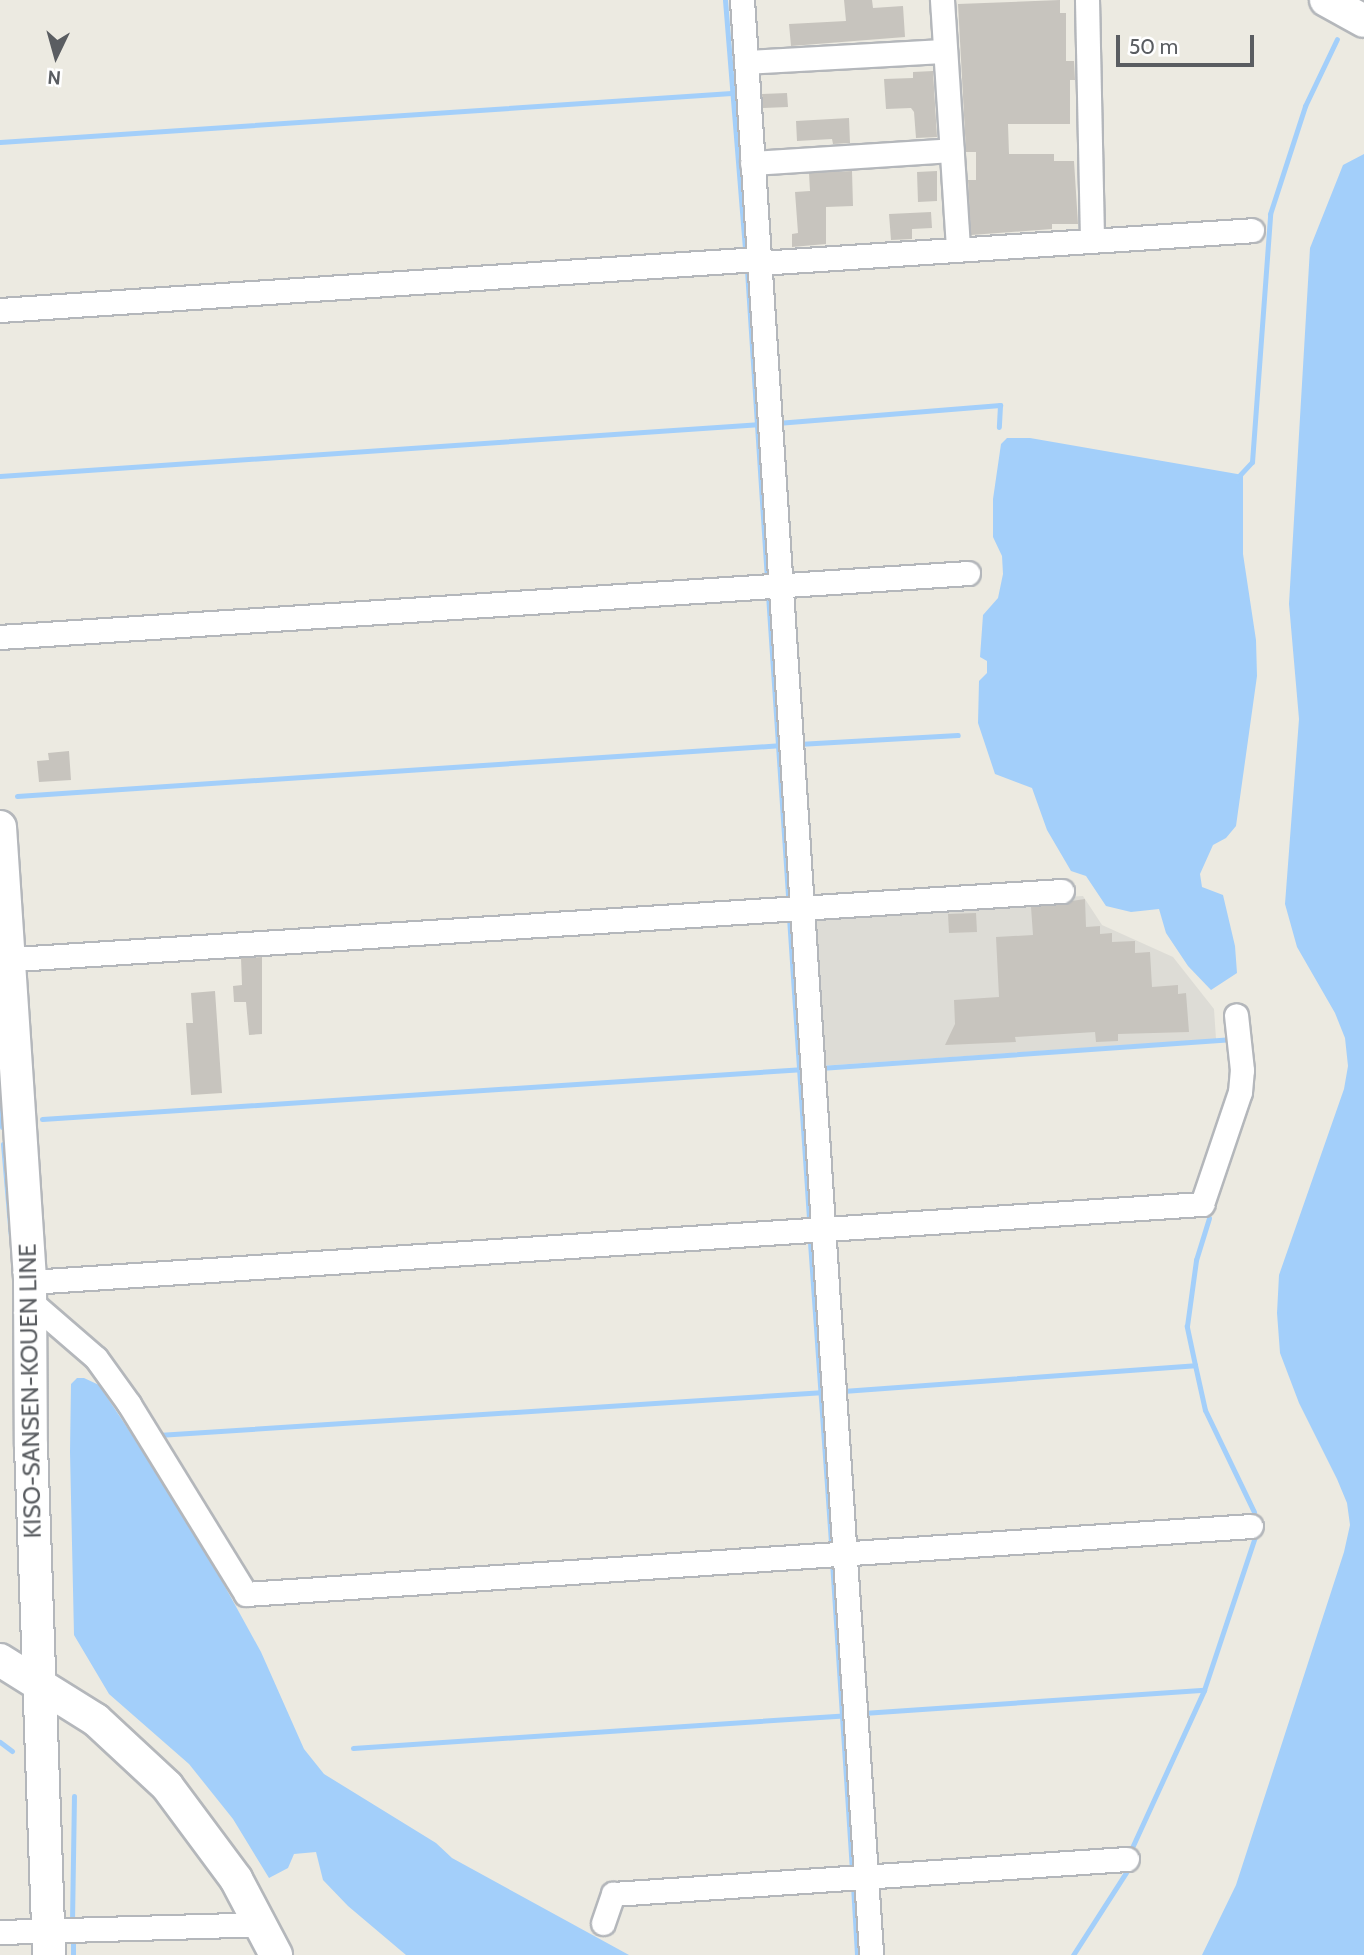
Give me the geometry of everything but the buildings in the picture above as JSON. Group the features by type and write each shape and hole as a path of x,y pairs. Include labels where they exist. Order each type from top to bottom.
{"main road":[{"path":"1326,0 1364,21"},
{"name":"KISO-SANSEN-KOUEN LINE","path":"0,827 4,960 30,1292 38,1685 48,1943"},
{"path":"0,1660 96,1720 167,1786 236,1879 276,1955"}],"street":[{"path":"742,0 871,1955"},
{"path":"942,0 958,249"},
{"path":"1087,0 1092,240"},
{"path":"746,62 945,51"},
{"path":"752,163 952,150"},
{"path":"0,310 1252,230"},
{"path":"0,637 968,573"},
{"path":"4,960 1062,891"},
{"path":"30,1292 822,1230 1202,1204 1240,1092 1241,1070 1236,1015"},
{"path":"30,1292 96,1358 129,1404 246,1594 1251,1526"},
{"path":"603,1923 613,1894 1127,1859"},
{"path":"0,1932 48,1943 262,1924"}],"shaded area":[{"path":"1083,896 1102,925 1173,957 1214,1009 1216,1039 819,1066 810,915 814,912"}],"water":[{"path":"1364,154 1364,1955 1202,1955 1236,1885 1344,1552 1350,1525 1347,1503 1299,1403 1280,1353 1277,1313 1279,1275 1344,1089 1348,1066 1345,1038 1335,1013 1297,947 1285,904 1299,719 1289,604 1310,248 1343,165"},
{"path":"1007,438 1030,438 1243,475 1243,554 1256,640 1257,676 1236,826 1226,838 1213,845 1200,874 1202,887 1223,895 1235,946 1237,973 1211,990 1188,966 1166,933 1159,909 1131,912 1106,906 1086,876 1071,871 1047,830 1032,788 995,774 978,723 979,681 987,673 987,661 980,657 983,615 998,598 1003,574 1002,556 993,537 993,499 1001,444"},
{"path":"77,1378 84,1378 99,1385 189,1521 261,1652 304,1749 324,1774 436,1843 452,1858 629,1955 406,1955 348,1906 323,1880 316,1852 294,1854 288,1868 269,1878 233,1819 189,1764 109,1694 74,1635 70,1452 71,1384"}],"waterway":[{"path":"725,0 745,250"},
{"path":"1237,478 1252,462 1270,214 1305,106 1337,39"},
{"path":"0,142 731,93"},
{"path":"747,270 767,576"},
{"path":"777,423 1000,405 999,427"},
{"path":"0,476 761,424"},
{"path":"768,594 788,897"},
{"path":"798,744 958,735"},
{"path":"17,796 782,745"},
{"path":"789,917 809,1219"},
{"path":"820,1068 1230,1039"},
{"path":"42,1119 804,1069"},
{"path":"0,1099 2,1127"},
{"path":"3,1144 11,1238"},
{"path":"1195,1365 1187,1326 1196,1260 1209,1218"},
{"path":"810,1242 831,1543"},
{"path":"843,1391 1195,1365 1205,1410 1254,1512"},
{"path":"158,1435 825,1392"},
{"path":"863,1713 1204,1690 1255,1537"},
{"path":"832,1561 852,1868"},
{"path":"1130,1852 1204,1690"},
{"path":"353,1748 847,1715"},
{"path":"0,1742 12,1751"},
{"path":"72,1922 74,1796"},
{"path":"1073,1955 1127,1871"},
{"path":"853,1885 857,1955"},
{"path":"73,1939 73,1955"}]}
